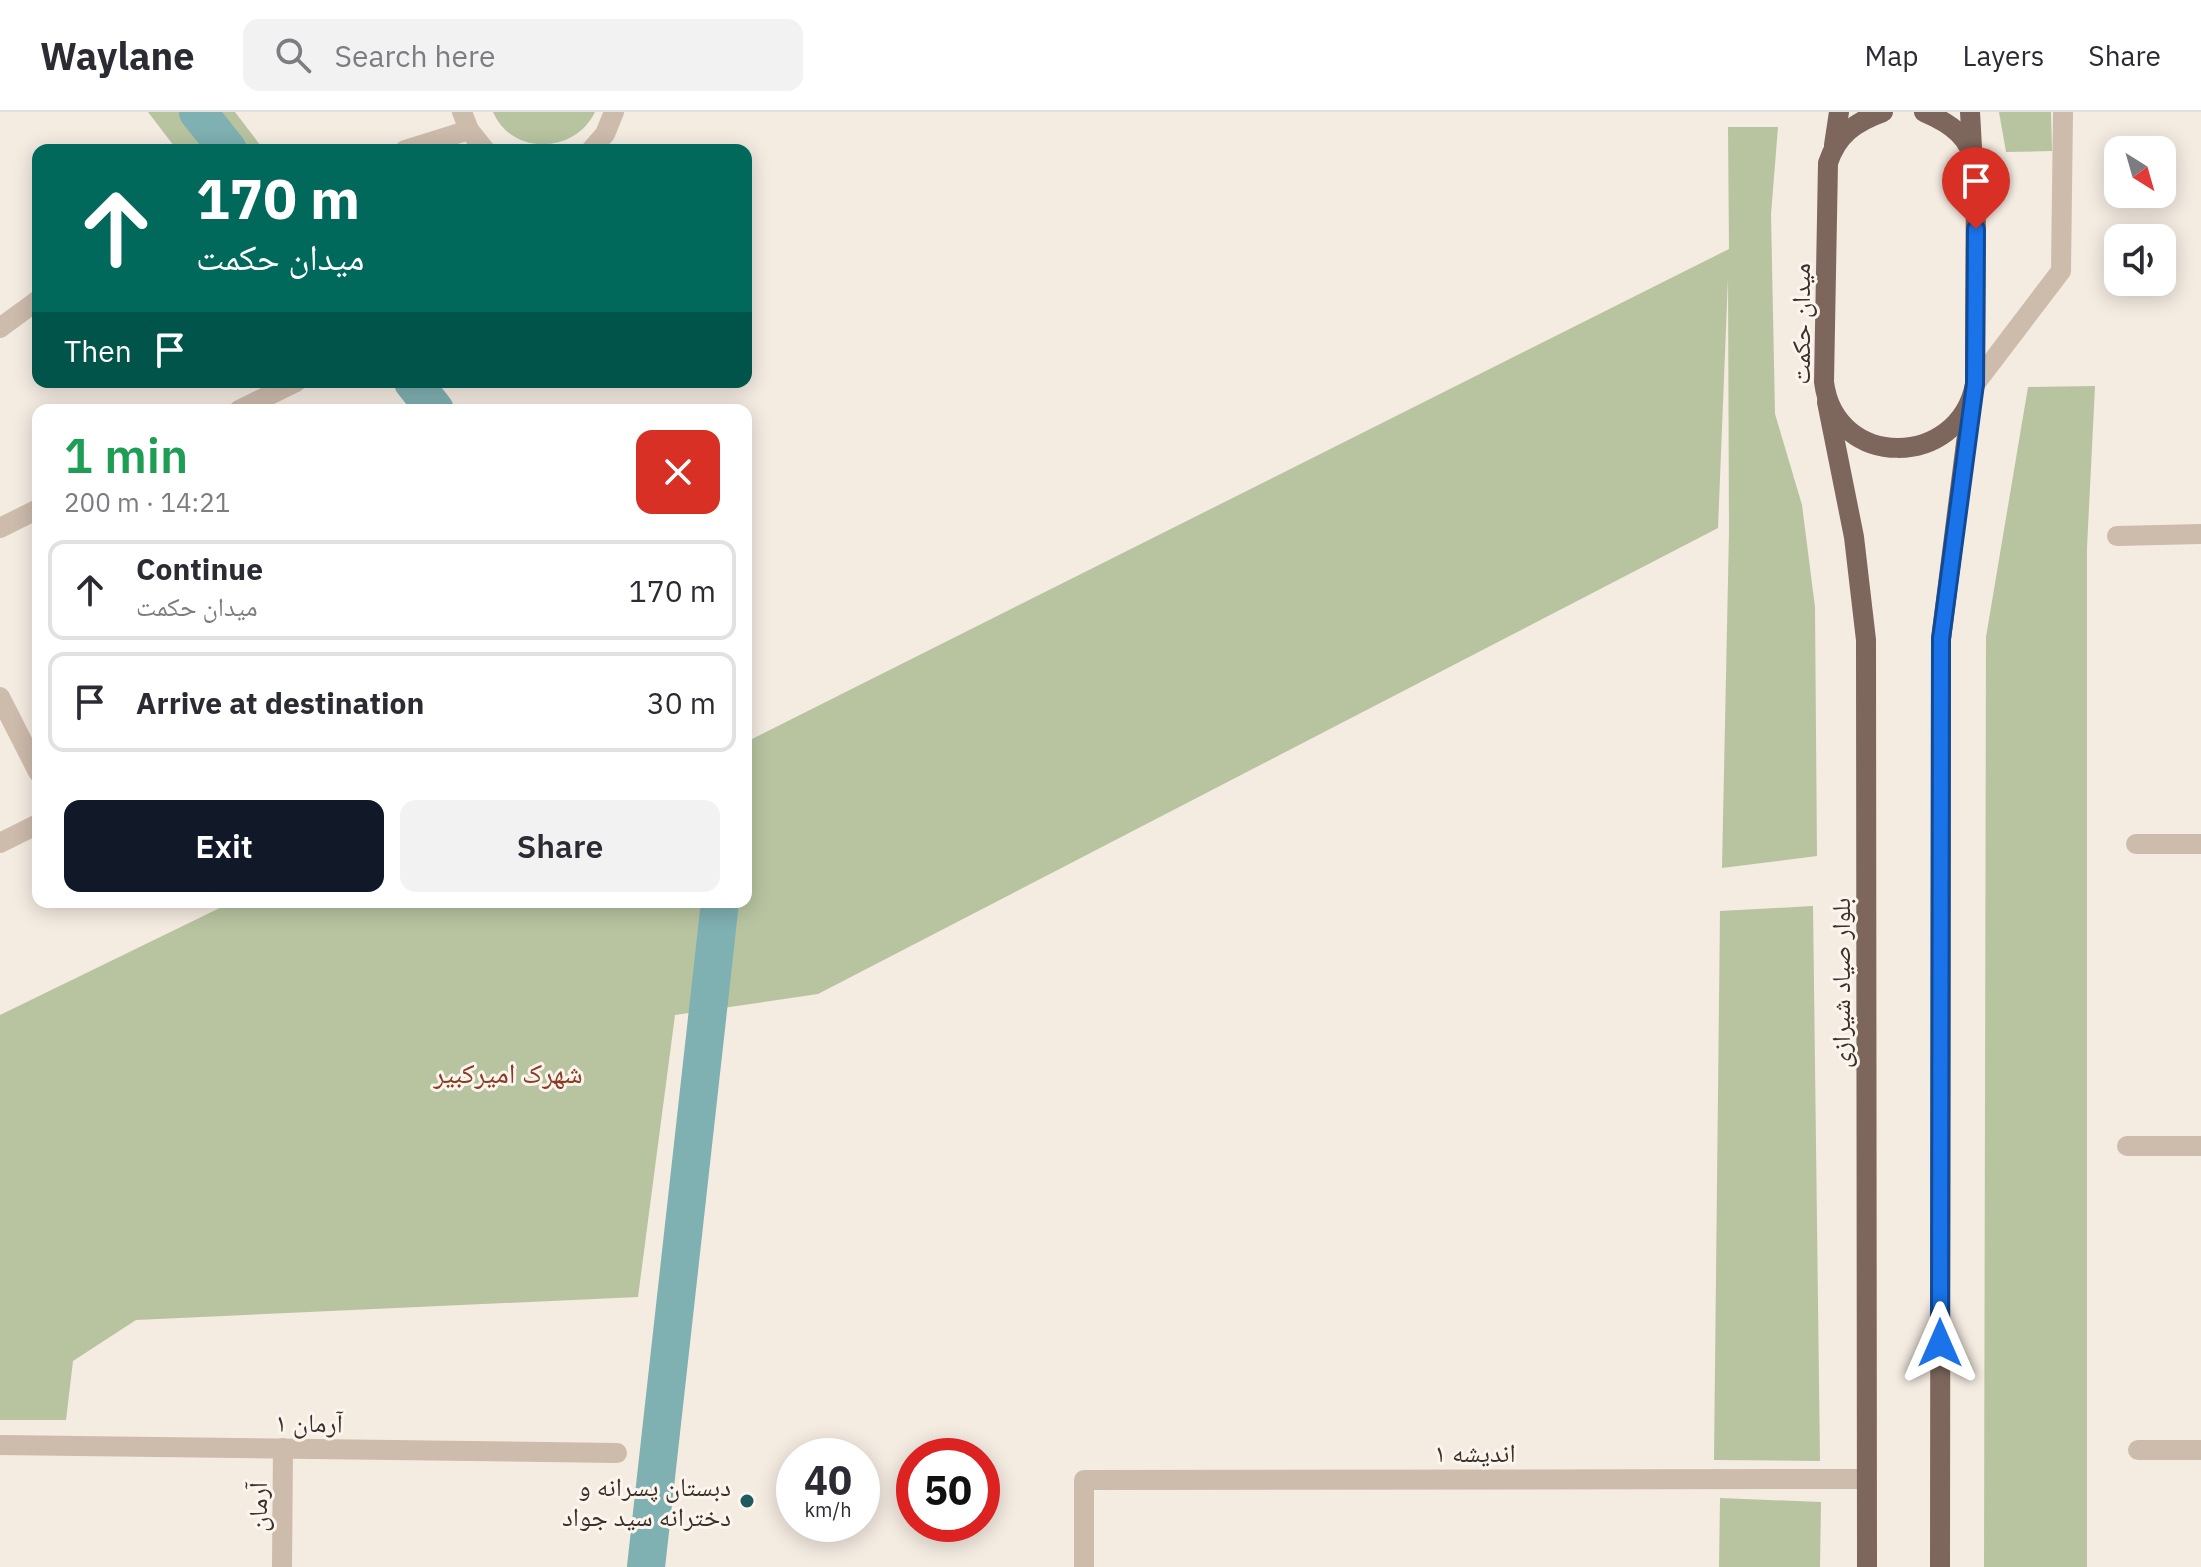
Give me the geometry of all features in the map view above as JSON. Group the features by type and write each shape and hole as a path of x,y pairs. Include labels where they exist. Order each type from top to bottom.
{"main road":[{"path":"1834,145 1839,112"},
{"path":"1834,145 1864,119 1883,112"},
{"path":"1924,112 1959,131 1972,147"},
{"path":"1940,1567 1941,639 1973,394 1976,167 1970,112"},
{"name":"میدان حکمت","path":"1834,145 1828,163 1827,402 1852,433 1869,443 1898,448 1928,443 1945,434 1973,394"},
{"name":"بلوار صیاد شیرازی","path":"1827,402 1854,537 1866,640 1867,1567"}],"street":[{"path":"596,144 605,134 614,112"},
{"path":"1973,394 2061,271 2063,112"},
{"path":"418,144 466,121 481,144"},
{"path":"0,328 32,304"},
{"path":"251,404 284,388"},
{"path":"0,528 32,512"},
{"path":"2117,536 2201,534"},
{"path":"0,697 32,760"},
{"path":"0,843 32,827"},
{"path":"2136,844 2201,844"},
{"path":"2127,1146 2201,1146"},
{"name":"آرمان ۱","path":"0,1445 617,1453"},
{"name":"آرمان","path":"282,1567 283,1448"},
{"path":"2138,1450 2201,1450"},
{"name":"اندیشه ۱","path":"1084,1567 1084,1480 1866,1479"}],"green space":[{"path":"148,112 235,112 259,144 172,144"},
{"path":"493,112 595,112 586,126 573,136 544,144 514,136 502,126"},
{"path":"1999,112 2051,112 2052,151 2006,152"},
{"path":"1728,127 1778,127 1771,214 1775,414 1802,505 1815,607 1817,856 1722,868 1729,532 1728,278 1718,528 818,994 675,1015 638,1297 136,1320 73,1361 66,1420 0,1420 0,1015 220,908 752,908 752,739 1729,249"},
{"path":"2095,386 2087,548 2087,1567 1984,1567 1986,637 2028,387"},
{"path":"1813,906 1820,1461 1714,1460 1720,911"},
{"path":"1720,1498 1821,1502 1820,1567 1719,1567"}],"waterway":[{"path":"198,112 223,144"},
{"path":"418,388 430,404"},
{"path":"646,1567 719,908"}],"place":[{"name":"دبستان پسرانه و دخترانه سید جواد","path":"747,1501"}],"district":[{"name":"شهرک امیرکبیر","path":"508,1072"}],"route":[{"path":"1940,1343 1941,639 1975,384 1976,229"}]}
